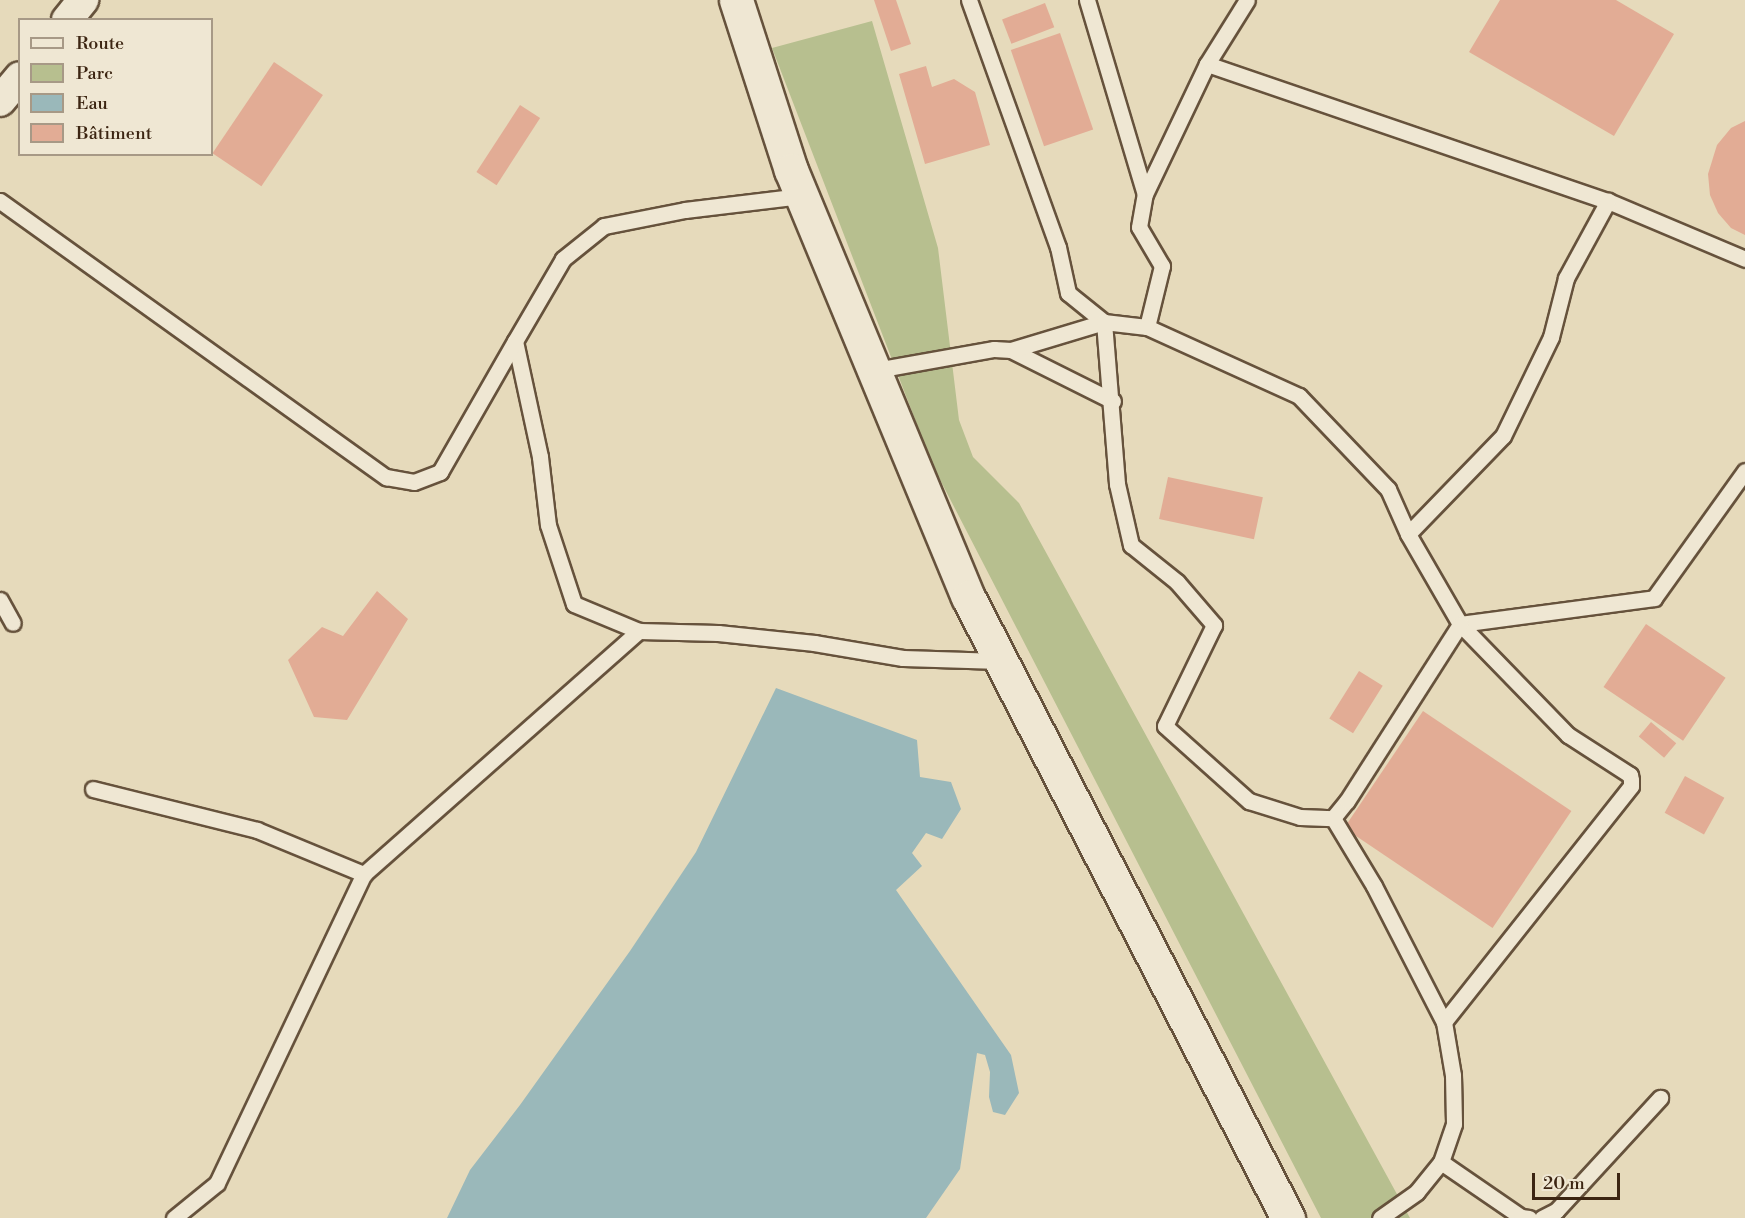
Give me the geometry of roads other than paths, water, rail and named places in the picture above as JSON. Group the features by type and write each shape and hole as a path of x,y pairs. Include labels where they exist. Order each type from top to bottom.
{"main road":[{"path":"736,0 801,196 876,370 968,597 1288,1218"}],"street":[{"path":"69,18 83,0"},
{"path":"0,101 18,79"}],"lane":[{"path":"969,0 1058,247 1068,293 1104,322 1113,401 1117,484 1131,545 1177,582 1215,625 1165,726 1249,801 1300,817 1333,818"},
{"path":"1087,0 1145,195"},
{"path":"1147,327 1162,266 1139,227 1145,195 1207,64 1247,0"},
{"path":"1207,64 1608,201 1745,259"},
{"path":"0,201 386,477 414,482 440,472 563,259 604,226 685,210 801,196"},
{"path":"1408,534 1503,436 1551,337 1566,278 1608,201"},
{"path":"876,370 994,349 1011,350 1104,322 1147,327 1299,396 1388,489 1408,534 1460,624 1568,735 1630,775 1631,786 1444,1022"},
{"path":"514,342 540,457 548,525 574,604 639,631 729,634 814,643 903,658 1000,661"},
{"path":"1011,350 1113,401"},
{"path":"1333,818 1347,801 1460,624 1654,598 1745,471"},
{"path":"0,600 13,623"},
{"path":"174,1218 217,1183 364,874 639,631"},
{"path":"93,789 257,830 364,874"},
{"path":"1333,818 1374,886 1444,1022 1452,1075 1454,1124 1441,1162 1417,1192 1380,1218"},
{"path":"1542,1218 1556,1211 1660,1098"},
{"path":"1441,1162 1521,1217 1529,1218"}],"water":[{"path":"776,688 917,740 920,777 951,782 961,809 942,839 926,833 912,853 922,866 896,890 1011,1055 1019,1093 1005,1115 993,1112 989,1097 990,1072 985,1055 977,1053 960,1169 926,1218 447,1218 470,1170 520,1105 630,951 696,852"}]}
